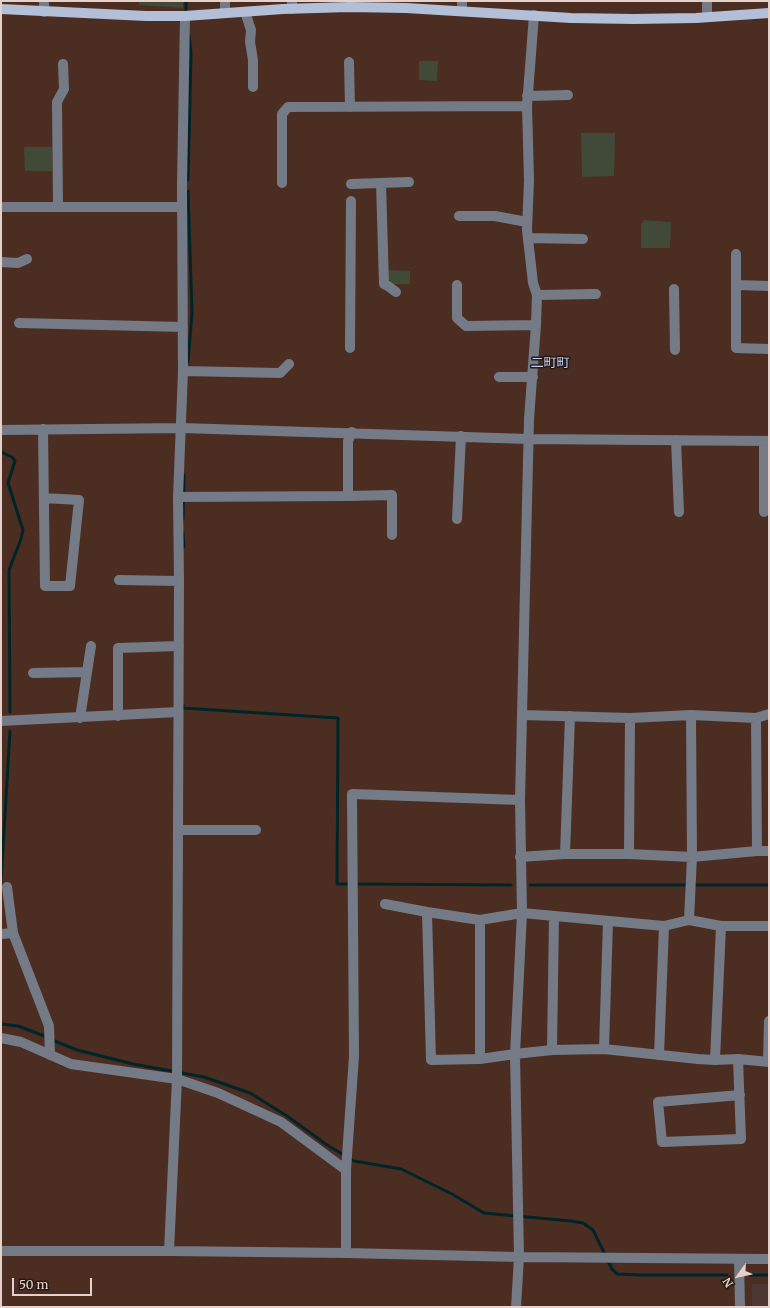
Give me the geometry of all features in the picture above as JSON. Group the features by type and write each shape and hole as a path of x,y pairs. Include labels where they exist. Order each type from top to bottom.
{"main road":[{"path":"1,9 146,16 185,16 245,12 292,5 348,4 462,6 571,18 634,19 708,17 769,12"}],"street":[{"path":"44,1 44,12"},
{"path":"225,1 225,13"},
{"path":"708,1 708,17"},
{"path":"245,12 251,30 250,42 253,60 253,87"},
{"path":"516,1307 519,1257 515,1054 522,912 520,800 529,419 537,295 533,283 527,222 527,101 534,15"},
{"path":"169,1251 177,1079 178,712 179,581 182,497 182,207 185,16"},
{"path":"349,62 350,107"},
{"path":"58,207 57,102 64,89 63,64"},
{"path":"282,183 282,114 288,106 350,107 527,101 568,95"},
{"path":"351,184 409,182"},
{"path":"381,183 384,284 396,292"},
{"path":"350,348 351,201"},
{"path":"1,207 182,207"},
{"path":"458,216 494,216 527,222"},
{"path":"528,238 583,239"},
{"path":"736,254 736,348 769,349"},
{"path":"1,262 18,262 27,259"},
{"path":"457,285 457,318 466,326 536,325"},
{"path":"736,285 769,286"},
{"path":"674,289 675,350"},
{"path":"537,295 596,294"},
{"path":"19,323 183,327"},
{"path":"183,371 280,373 290,364"},
{"path":"500,377 532,377"},
{"path":"1,430 181,428 352,432 529,439 766,441 764,512"},
{"path":"43,429 45,586 70,586 79,500 44,498"},
{"path":"348,496 348,441 352,432"},
{"path":"457,519 461,436"},
{"path":"676,440 679,512"},
{"path":"182,497 392,495 392,535"},
{"path":"119,580 179,581"},
{"path":"80,718 91,646"},
{"path":"118,716 118,648 179,646"},
{"path":"33,673 87,672"},
{"path":"1,722 178,712"},
{"path":"523,715 630,718 691,716 756,718 769,714"},
{"path":"565,854 570,716"},
{"path":"689,920 692,857 691,716"},
{"path":"629,854 630,718"},
{"path":"756,718 757,851"},
{"path":"346,1253 346,1170 354,1056 352,794 520,800"},
{"path":"178,830 256,830"},
{"path":"520,857 565,854 629,854 692,857 769,851"},
{"path":"7,887 13,933 49,1026 50,1055"},
{"path":"385,904 480,920 522,912 664,926 689,920 721,926 769,926"},
{"path":"427,912 431,1060 480,1059 552,1050 604,1049 715,1060 738,1059 768,1062 769,1021"},
{"path":"552,1050 554,916"},
{"path":"480,920 480,1059"},
{"path":"604,1049 608,921"},
{"path":"659,1055 664,926"},
{"path":"715,1060 721,926"},
{"path":"1,934 13,933"},
{"path":"1,1038 21,1042 71,1064 177,1079 218,1093 280,1122 346,1170"},
{"path":"738,1059 740,1095 741,1139 662,1142 658,1102 740,1095"},
{"path":"1,1251 169,1251 519,1257 769,1259"},
{"path":"739,1259 740,1307"}],"shaded area":[{"path":"752,1284 769,1284 769,1307 752,1307"}],"green space":[{"path":"139,1 183,1 183,8 139,5"},
{"path":"419,61 438,61 437,81 419,80"},
{"path":"581,133 615,133 614,176 582,177"},
{"path":"24,147 52,147 52,171 25,171"},
{"path":"644,220 671,222 670,248 641,248 641,224"},
{"path":"388,270 410,271 410,284 393,284 388,279"}],"waterway":[{"path":"186,1 186,11"},
{"path":"188,180 191,54 189,35"},
{"path":"188,191 192,313 188,362"},
{"path":"1,452 12,457 15,461 8,483 23,530 9,570 10,712"},
{"path":"183,519 184,475"},
{"path":"183,533 184,547"},
{"path":"183,705 183,708 338,718 337,884 349,884"},
{"path":"1,881 10,731"},
{"path":"355,884 511,885"},
{"path":"530,885 686,885"},
{"path":"695,885 769,885"},
{"path":"1,1024 18,1026 47,1037"},
{"path":"52,1040 77,1050 133,1064 204,1077 250,1093 287,1116 327,1145 354,1161 401,1169 452,1194 484,1213 583,1223 593,1230 612,1269 617,1274 727,1275"},
{"path":"750,1275 769,1275"}],"district":[{"name":"二町町","path":"550,363"}]}
